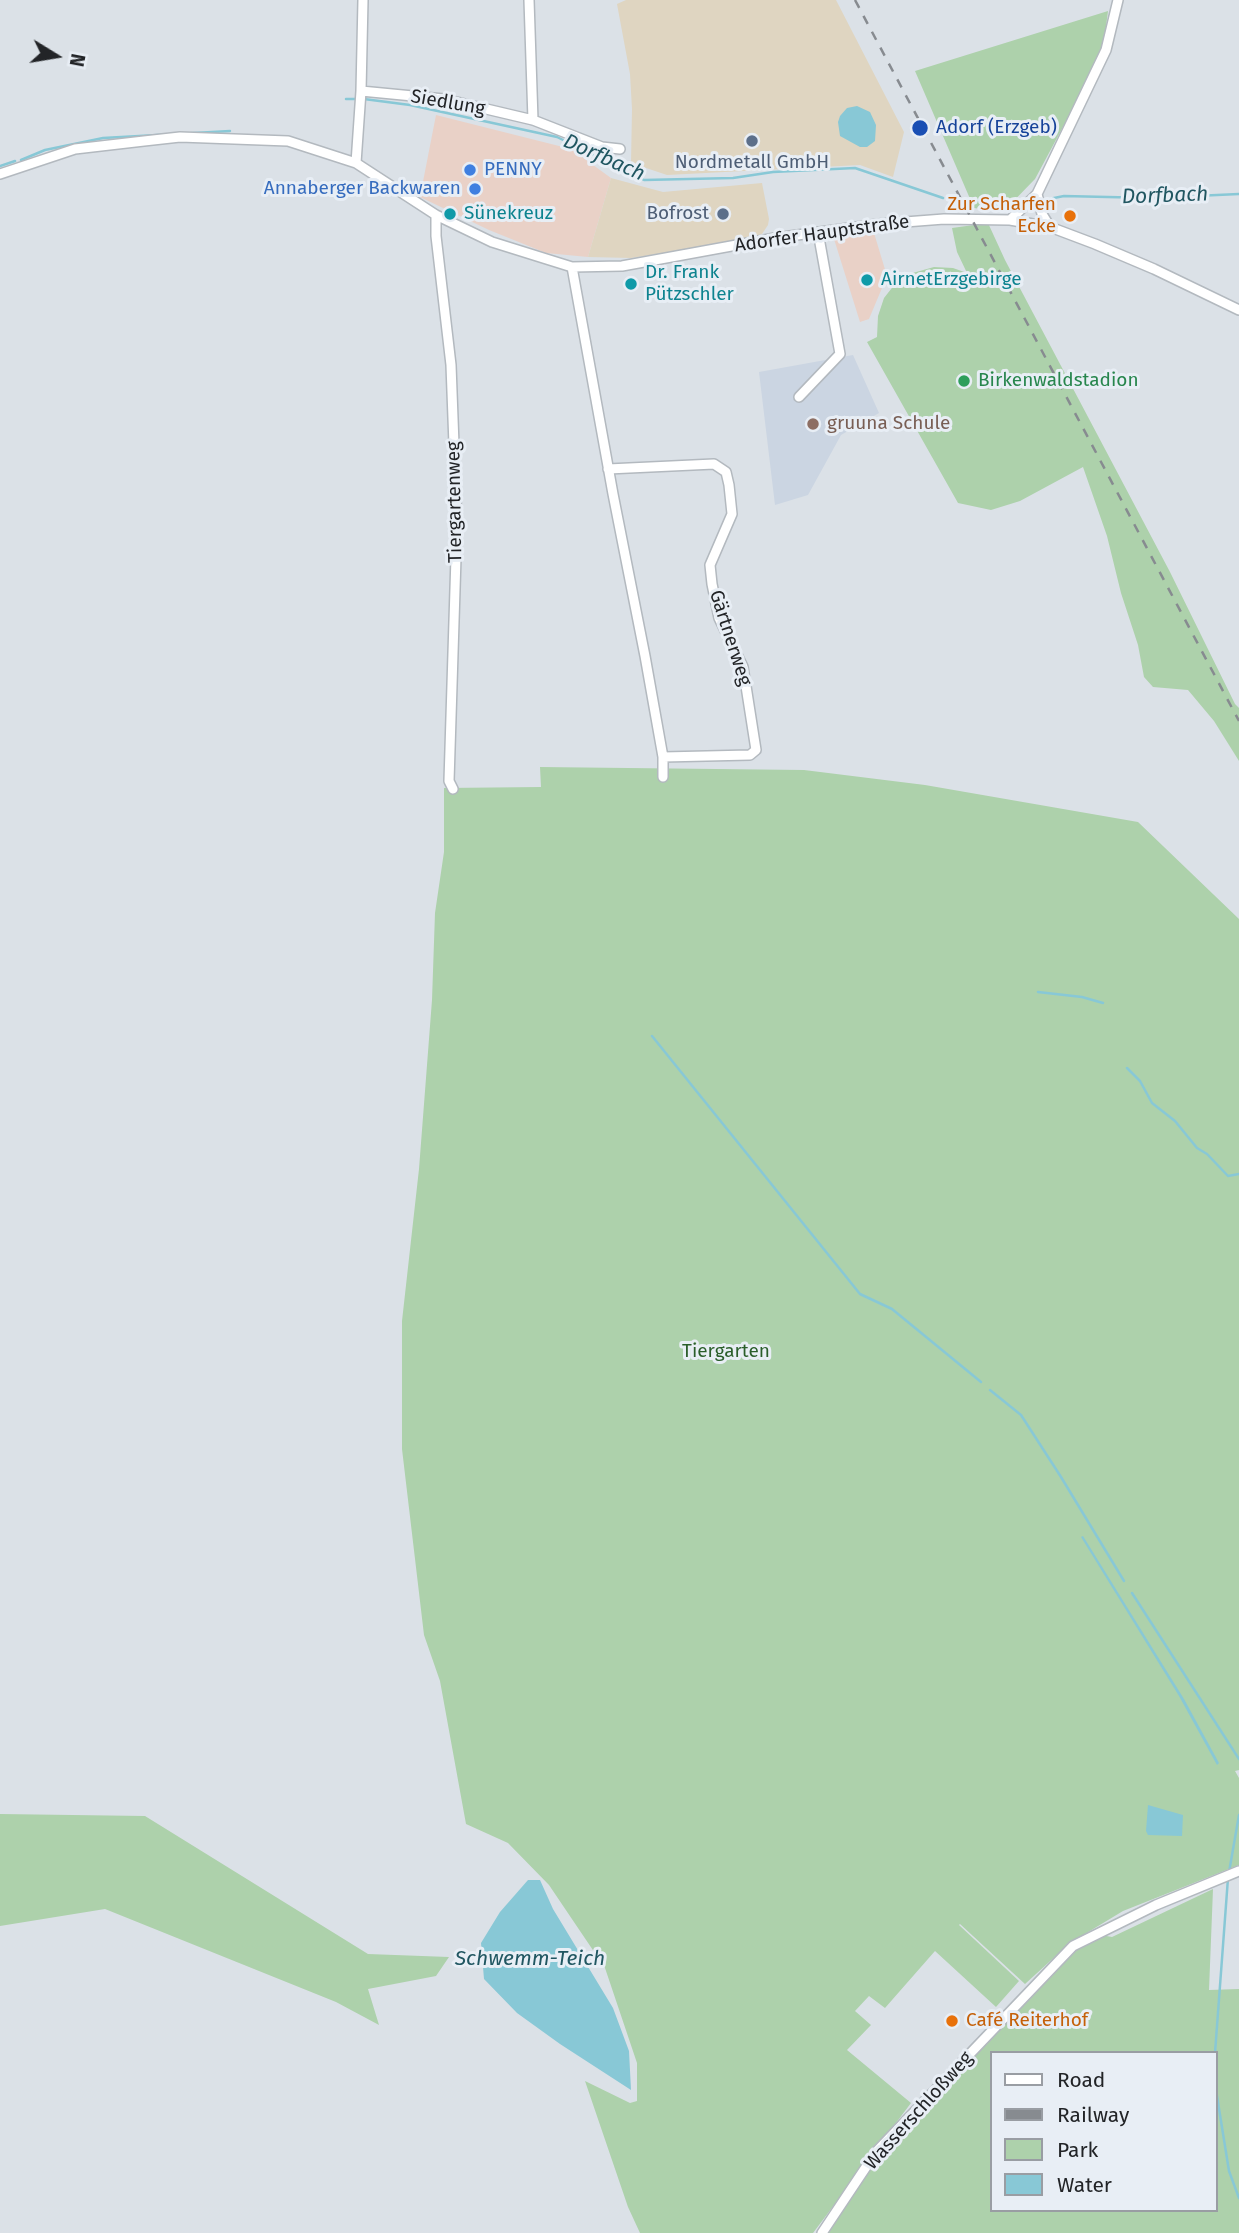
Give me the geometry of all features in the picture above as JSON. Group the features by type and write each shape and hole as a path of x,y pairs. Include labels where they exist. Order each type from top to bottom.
{"street":[{"path":"356,163 363,0"},
{"path":"529,0 533,120"},
{"path":"1010,220 1037,194 1106,51 1118,0"},
{"name":"Siedlung","path":"361,91 444,99 533,120 602,147 620,149"},
{"name":"Adorfer Hauptstraße","path":"0,174 75,149 180,137 288,141 356,163 436,215 492,242 572,267 622,266 878,224 944,219 1010,220 1050,227 1154,269 1239,310"},
{"path":"1037,194 1042,214 1050,227"},
{"name":"Tiergartenweg","path":"436,215 436,236 452,366 457,512 449,781 453,789"},
{"path":"799,397 840,354 818,232"},
{"path":"572,267 663,757 663,777"},
{"name":"Gärtnerweg","path":"608,469 714,464 726,472 729,485 732,514 710,565 719,618 743,667 756,750 750,755 663,757"},
{"name":"Wasserschloßweg","path":"822,2233 876,2152 1073,1946 1156,1905 1232,1873"}],"shaded area":[{"path":"626,0 836,0 904,132 893,177 860,165 667,175 631,163 630,74 617,4"},
{"path":"436,115 571,149 611,178 588,257 546,253 489,230 420,197"},
{"path":"611,178 663,192 762,183 768,225 762,234 749,240 631,258 588,257"},
{"path":"874,233 887,276 869,319 860,322 834,239"},
{"name":"gruuna Schule","path":"853,355 879,413 841,435 808,495 775,505 759,372"}],"green space":[{"path":"1108,11 1104,42 1086,84 1035,179 1003,212 974,208 915,71"},
{"path":"988,223 1239,708 1239,761 1214,721 1188,690 1153,687 1144,677 1138,645 1121,593 1107,536 1083,467 1020,501 991,510 958,503 867,342 877,337 878,316 884,298 895,284 909,274 934,267 953,268 967,273 957,252 952,228"},
{"name":"Tiergarten","path":"540,767 804,770 925,785 1138,822 1239,919 1239,1770 1235,1771 1239,1778 1239,1865 1123,1911 1070,1943 1025,1984 960,1924 1019,1981 996,2007 935,1951 885,2008 869,1996 855,2011 871,2025 847,2050 911,2103 813,2233 640,2233 628,2207 585,2081 630,2103 637,2101 637,2063 605,1968 549,1885 508,1843 466,1824 440,1681 424,1635 402,1449 402,1321 419,1169 432,1000 435,913 444,852 444,788 541,787"},
{"path":"0,1814 145,1816 368,1954 449,1957 436,1976 368,1989 379,2025 336,2002 105,1909 0,1926"},
{"path":"1213,1889 1209,1990 1239,1989 1239,2233 825,2233 871,2161 1074,1947 1101,1935 1112,1937"}],"water":[{"path":"857,106 870,112 876,125 875,141 867,147 860,147 840,136 840,116 847,108"},
{"path":"1083,1536 1184,1699 1219,1763 1217,1765 1179,1696 1081,1537"},
{"path":"1148,1805 1183,1815 1182,1836 1148,1835"},
{"name":"Schwemm-Teich","path":"528,1880 540,1880 553,1909 613,2008 629,2051 631,2090 517,2013 484,1979 481,1943 500,1912"}],"waterway":[{"name":"Dorfbach","path":"346,99 357,99"},
{"name":"Dorfbach","path":"364,99 410,105 557,137 644,180 733,178 773,172 855,168 943,198"},
{"name":"Dorfbach","path":"21,160 45,150 103,138 230,131"},
{"name":"Dorfbach","path":"0,166 15,161"},
{"name":"Dorfbach","path":"1049,199 1064,196 1151,198 1239,194"},
{"name":"Dorfbach","path":"968,199 1010,205"},
{"path":"1038,992 1082,997 1103,1003"},
{"path":"652,1036 860,1294 892,1309 981,1382"},
{"path":"1127,1068 1140,1081 1152,1103 1175,1121 1197,1148 1207,1154 1228,1176 1239,1174"},
{"path":"990,1390 1021,1415 1124,1581"},
{"path":"1132,1593 1239,1759"},
{"path":"1215,2051 1228,1878 1239,1815"},
{"path":"1218,2102 1229,2171 1239,2198"}],"railway":[{"path":"855,0 1239,721"}],"place":[{"name":"Adorf (Erzgeb)","path":"920,128"},
{"name":"Nordmetall GmbH","path":"752,141"},
{"name":"PENNY","path":"470,170"},
{"name":"Annaberger Backwaren","path":"475,189"},
{"name":"Sünekreuz","path":"450,214"},
{"name":"Bofrost","path":"723,214"},
{"name":"Zur Scharfen Ecke","path":"1070,216"},
{"name":"AirnetErzgebirge","path":"867,280"},
{"name":"Dr. Frank Pützschler","path":"631,284"},
{"name":"Birkenwaldstadion","path":"964,381"},
{"name":"gruuna Schule","path":"813,424"},
{"name":"Café Reiterhof","path":"952,2021"}]}
